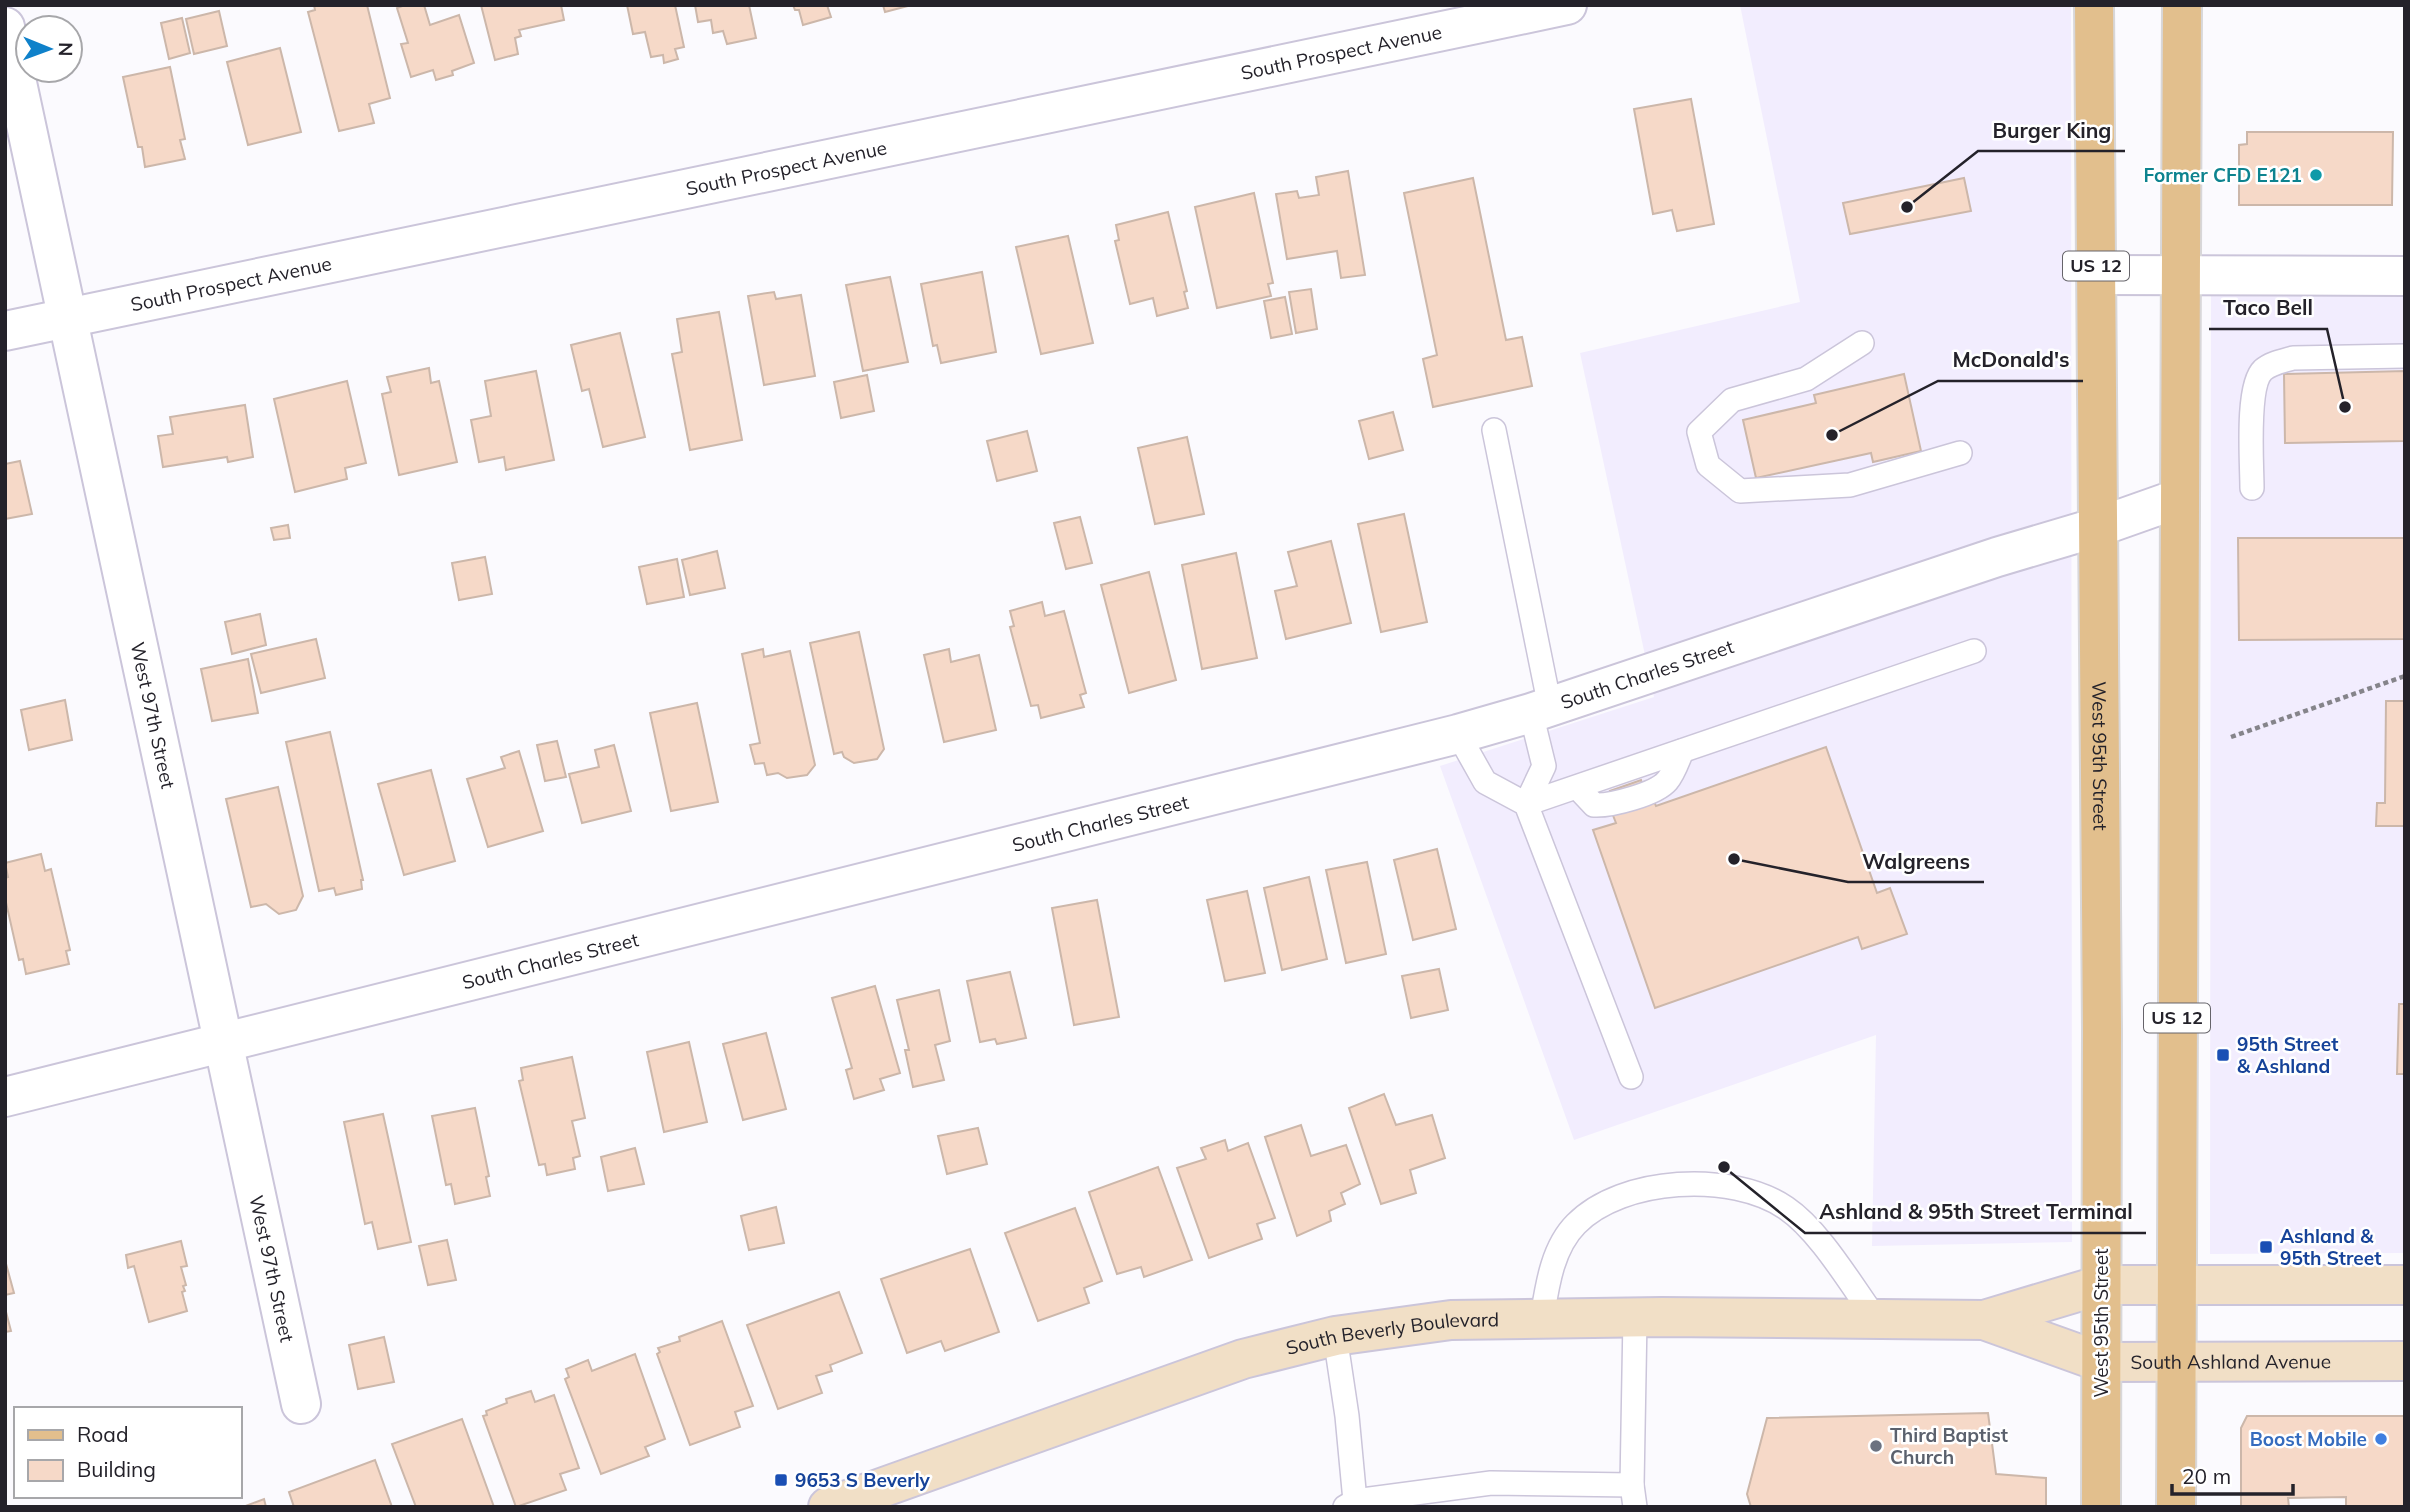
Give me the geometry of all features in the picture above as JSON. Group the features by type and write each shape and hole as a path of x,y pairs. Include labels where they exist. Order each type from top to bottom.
{"main road":[{"name":"West 95th Street","path":"2094,5 2101,1507"},
{"name":"US 12","path":"2176,1507 2182,5"},
{"path":"1984,1320 2101,1285 2405,1284"},
{"name":"South Beverly Boulevard","path":"828,1507 1243,1359 1335,1336 1451,1320 1984,1320"},
{"name":"South Ashland Avenue","path":"1984,1320 2101,1362 2405,1361"}],"street":[{"name":"South Prospect Avenue","path":"5,331 1567,5"},
{"name":"West 97th Street","path":"5,27 301,1404"},
{"path":"2096,275 2405,276"},
{"name":"South Charles Street","path":"5,1097 1458,734 1541,710 2180,498"}],"lane":[{"path":"1862,344 1806,379 1732,400 1699,432 1707,465 1740,491 1850,485 1960,453"},
{"path":"2252,488 2252,410 2255,385 2262,371 2277,362 2293,358 2405,356"},
{"path":"1494,430 1541,710 1544,766 1526,804"},
{"path":"1526,804 1974,651"},
{"path":"1458,734 1485,782 1526,804 1631,1077"},
{"path":"1542,1318 1550,1270 1575,1225 1617,1197 1674,1184 1703,1184 1733,1187 1765,1196 1801,1220 1877,1319"},
{"path":"1335,1336 1347,1416 1350,1504 1491,1483 1634,1496 1635,1318"}],"path":[{"path":"2231,737 2405,676"}],"shaded area":[{"path":"1740,5 2071,5 2072,1242 1872,1246 1876,1035 1574,1140 1440,766 1654,697 1580,353 1800,302"},
{"path":"2405,289 2405,1253 2210,1254 2211,291"}],"building":[{"path":"314,5 367,5 390,98 369,104 374,123 339,131 308,12 315,10"},
{"path":"424,5 430,25 459,15 474,63 452,71 453,75 436,80 433,70 411,77 401,44 408,43 397,8"},
{"path":"481,5 561,5 564,20 519,30 521,36 515,38 518,54 495,60"},
{"path":"627,5 675,5 684,47 675,49 678,59 664,63 663,55 651,57 645,32 633,34"},
{"path":"695,5 749,5 756,38 727,44 723,31 713,33 711,20 698,22"},
{"path":"793,5 827,5 831,17 803,25 799,10 795,10"},
{"path":"883,5 908,5 908,6 885,12"},
{"path":"219,11 227,46 194,54 186,19"},
{"path":"182,18 190,53 169,59 161,23"},
{"path":"280,48 301,132 248,145 227,62"},
{"path":"170,67 185,139 180,140 185,159 145,167 123,77"},
{"path":"1691,99 1714,224 1677,231 1672,210 1653,214 1634,109"},
{"name":"Former CFD E121","path":"2247,132 2393,132 2392,205 2239,205 2239,145 2247,144"},
{"path":"1348,171 1365,275 1341,278 1337,251 1287,259 1276,194 1297,191 1299,198 1319,195 1316,177"},
{"path":"1473,178 1506,340 1522,337 1532,386 1433,407 1423,359 1437,355 1404,193"},
{"path":"1964,178 1971,211 1850,234 1843,203"},
{"path":"1254,193 1273,283 1268,284 1271,296 1217,308 1195,207"},
{"path":"1168,212 1187,291 1184,292 1188,308 1157,316 1153,298 1130,304 1115,241 1119,240 1116,225"},
{"path":"1068,236 1093,343 1041,354 1016,247"},
{"path":"982,272 996,352 941,363 937,345 933,346 921,284"},
{"path":"890,277 908,362 863,371 846,285"},
{"path":"1311,289 1317,329 1296,333 1289,292"},
{"path":"774,292 776,299 801,295 815,376 764,385 748,296"},
{"path":"1285,297 1292,334 1271,338 1264,301"},
{"path":"719,312 742,440 690,450 672,354 682,352 677,319"},
{"path":"620,333 645,437 603,447 589,389 582,391 571,345"},
{"path":"429,368 431,383 439,381 457,462 399,475 382,394 391,392 387,377"},
{"path":"536,371 554,460 506,470 504,457 479,462 471,420 491,416 485,381"},
{"path":"2405,371 2405,441 2285,443 2284,374"},
{"path":"1904,374 1921,451 1873,462 1871,453 1756,478 1743,420 1816,403 1814,395"},
{"path":"867,375 874,411 841,418 834,382"},
{"path":"347,381 366,463 345,468 347,479 295,492 274,399"},
{"path":"245,405 253,457 228,462 227,457 163,467 158,436 173,434 170,417"},
{"path":"1393,412 1403,450 1369,459 1359,421"},
{"path":"1027,431 1037,471 997,481 987,441"},
{"path":"1187,437 1204,514 1155,524 1138,448"},
{"path":"20,461 32,514 5,519 5,464"},
{"path":"1404,514 1427,622 1381,632 1358,524"},
{"path":"1080,517 1092,563 1066,569 1054,523"},
{"path":"288,525 290,538 274,540 271,528"},
{"path":"2238,538 2405,538 2405,639 2239,640"},
{"path":"1331,541 1351,623 1286,639 1275,591 1297,586 1288,552"},
{"path":"717,551 725,588 690,595 682,560"},
{"path":"1236,553 1257,658 1202,669 1182,565"},
{"path":"485,557 492,594 459,600 452,563"},
{"path":"677,559 684,597 647,604 639,567"},
{"path":"1149,572 1176,680 1129,693 1101,585"},
{"path":"1042,602 1045,616 1064,611 1086,693 1080,695 1084,707 1041,718 1038,705 1031,706 1010,627 1014,626 1010,611"},
{"path":"260,614 266,645 232,654 225,622"},
{"path":"859,632 884,749 877,759 854,763 844,757 842,752 834,754 810,643"},
{"path":"316,639 325,678 261,693 251,654"},
{"path":"763,649 764,657 790,651 815,765 807,775 787,778 778,773 767,775 764,763 755,764 750,745 760,743 742,654"},
{"path":"949,649 951,662 979,655 996,730 944,742 924,655"},
{"path":"248,659 258,713 212,721 201,669"},
{"path":"65,700 72,740 29,750 21,710"},
{"path":"2386,701 2405,701 2405,826 2376,826 2377,803 2385,803"},
{"path":"697,703 718,802 671,811 650,713"},
{"path":"330,732 363,880 362,889 336,895 334,888 319,891 286,742"},
{"path":"557,741 566,777 545,781 537,745"},
{"path":"614,745 631,811 582,823 569,774 599,767 595,750"},
{"path":"1826,747 1877,893 1890,888 1907,934 1862,949 1858,937 1655,1008 1593,830 1616,823 1607,800 1612,798 1610,791 1641,780 1643,787 1650,791 1656,806"},
{"path":"519,751 543,831 488,847 467,779 505,768 501,757"},
{"path":"431,770 455,861 404,875 378,784"},
{"path":"278,787 303,896 296,910 279,914 266,904 251,907 226,799"},
{"path":"1437,849 1456,929 1413,940 1394,860"},
{"path":"41,854 45,871 51,869 70,950 66,951 69,964 26,974 23,959 19,960 5,898 5,878 8,877 5,863"},
{"path":"1367,862 1386,954 1346,963 1326,870"},
{"path":"1309,877 1327,959 1282,970 1264,888"},
{"path":"1247,891 1265,973 1225,981 1207,900"},
{"path":"1097,900 1119,1017 1074,1025 1052,908"},
{"path":"1439,969 1448,1010 1411,1018 1402,976"},
{"path":"1010,972 1026,1038 997,1044 995,1039 980,1042 967,981"},
{"path":"875,986 900,1073 880,1079 884,1090 854,1099 846,1070 852,1068 832,998"},
{"path":"939,990 950,1041 935,1045 944,1080 913,1087 905,1050 909,1050 897,1000"},
{"path":"2399,1004 2405,1004 2405,1074 2397,1074"},
{"path":"766,1033 786,1109 743,1120 723,1044"},
{"path":"689,1042 707,1122 664,1132 647,1052"},
{"path":"572,1057 585,1118 572,1121 580,1156 573,1158 575,1169 547,1175 545,1164 539,1165 519,1081 523,1080 521,1068"},
{"path":"1384,1094 1396,1125 1432,1115 1445,1158 1410,1170 1416,1193 1381,1204 1349,1108"},
{"path":"475,1108 489,1176 486,1177 490,1196 455,1204 451,1184 446,1185 432,1116"},
{"path":"383,1114 411,1242 378,1249 372,1222 365,1224 344,1122"},
{"path":"1301,1125 1311,1156 1346,1145 1360,1184 1341,1193 1345,1204 1329,1211 1331,1221 1297,1236 1265,1137"},
{"path":"978,1128 987,1164 947,1174 938,1136"},
{"path":"1225,1140 1228,1151 1248,1143 1275,1218 1257,1224 1262,1239 1209,1258 1177,1168 1206,1159 1201,1148"},
{"path":"635,1148 644,1184 608,1191 601,1157"},
{"path":"1158,1167 1192,1260 1144,1277 1141,1267 1117,1274 1089,1192"},
{"path":"776,1207 784,1243 749,1250 741,1216"},
{"path":"1075,1208 1102,1281 1084,1288 1089,1303 1038,1321 1005,1233"},
{"path":"447,1240 456,1280 428,1285 419,1246"},
{"path":"181,1241 187,1266 181,1267 186,1285 183,1286 185,1291 182,1292 187,1311 149,1322 134,1266 128,1268 126,1255"},
{"path":"970,1249 999,1332 945,1351 941,1341 907,1353 881,1279"},
{"path":"5,1260 14,1293 5,1295"},
{"path":"839,1292 862,1353 830,1365 832,1371 816,1376 822,1393 778,1409 747,1325"},
{"path":"5,1308 11,1331 5,1332"},
{"path":"722,1321 753,1406 735,1412 740,1427 690,1445 657,1354 660,1352 658,1348 680,1341 679,1337"},
{"path":"384,1337 394,1382 358,1389 349,1345"},
{"path":"635,1354 665,1439 645,1447 649,1456 601,1474 565,1379 569,1377 566,1369 588,1360 592,1371"},
{"path":"531,1391 535,1402 554,1395 579,1468 560,1474 566,1490 516,1507 483,1416 487,1415 486,1411 507,1403 506,1399"},
{"name":"Third Baptist Church","path":"1988,1413 1996,1474 2046,1478 2046,1507 1751,1507 1747,1494 1767,1418"},
{"path":"2247,1416 2405,1416 2405,1507 2346,1507 2346,1497 2288,1498 2289,1507 2241,1507 2241,1428"},
{"path":"462,1419 494,1507 416,1507 392,1444"},
{"path":"375,1460 392,1507 294,1507 289,1492"},
{"path":"264,1499 266,1507 243,1507"}],"place":[{"name":"Former CFD E121","path":"2316,175"},
{"name":"Burger King","path":"1907,207"},
{"name":"Taco Bell","path":"2345,407"},
{"name":"McDonald's","path":"1832,435"},
{"name":"Walgreens","path":"1734,859"},
{"name":"95th Street & Ashland","path":"2223,1055"},
{"name":"Ashland & 95th Street Terminal","path":"1724,1167"},
{"name":"Ashland & 95th Street","path":"2266,1247"},
{"name":"Boost Mobile","path":"2381,1439"},
{"name":"Third Baptist Church","path":"1876,1446"},
{"name":"9653 S Beverly","path":"781,1480"}]}
